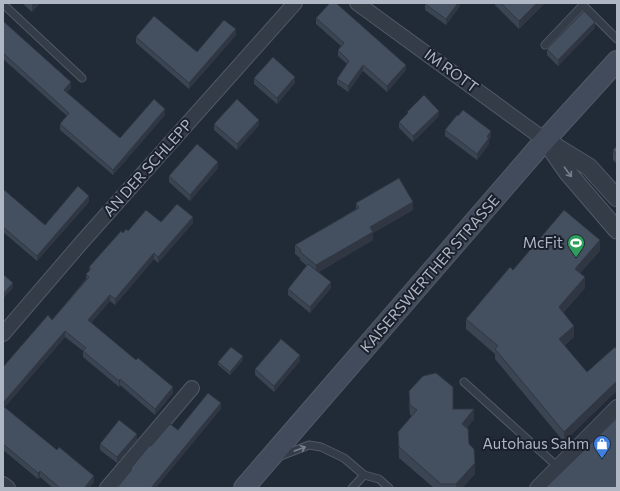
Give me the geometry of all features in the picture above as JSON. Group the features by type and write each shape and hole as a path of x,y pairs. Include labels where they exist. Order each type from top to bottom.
{"main road":[{"name":"KAISERSWERTHER STRASSE","path":"244,488 545,140 617,61"}],"street":[{"name":"AN DER SCHLEPP","path":"3,334 87,236 295,3"},
{"name":"IM ROTT","path":"357,3 545,140"},
{"path":"545,140 589,167 617,198"},
{"path":"545,140 568,173 617,230"},
{"path":"107,488 192,388"},
{"path":"537,488 617,407"},
{"path":"3,484 8,488"}],"lane":[{"path":"3,4 82,78"},
{"path":"545,45 583,6 617,39"},
{"path":"464,382 558,466"},
{"path":"264,465 277,457 314,445 344,458 364,475 379,479 389,488"},
{"path":"352,488 364,475"}],"building":[{"path":"330,3 336,3 406,65 387,86 363,65 348,86 337,79 349,61 338,50 344,43 316,18"},
{"path":"458,3 446,19 425,4"},
{"path":"501,3 537,3 519,21"},
{"path":"584,11 595,22 558,60 547,49"},
{"path":"154,16 197,52 224,20 236,29 189,83 136,37"},
{"path":"3,21 71,82 64,90 120,138 154,99 165,109 113,170 60,124 69,113 3,53"},
{"path":"273,57 295,77 277,98 254,78"},
{"path":"424,95 439,111 413,136 399,122"},
{"path":"237,99 259,120 237,144 214,124"},
{"path":"463,110 491,131 487,137 489,138 477,154 445,130"},
{"path":"197,144 218,162 190,195 169,176"},
{"path":"617,146 617,154 613,150"},
{"path":"399,178 413,202 370,227 373,232 316,265 300,252 301,250 295,245 359,208 356,203"},
{"path":"78,186 89,196 37,256 3,227 3,189 45,225"},
{"path":"177,204 193,217 158,257 154,253 115,299 110,295 88,320 136,360 138,358 173,387 155,409 120,379 119,381 83,351 86,348 65,331 3,403 3,367 48,315 52,320 89,277 86,274 91,269 89,267 121,231 123,233 126,229 128,231 146,210 161,222"},
{"path":"564,210 600,240 575,269 585,277 559,307 574,326 559,339 587,372 615,347 617,350 617,381 564,432 495,349 498,346 466,319 510,267 513,270"},
{"path":"308,264 331,282 310,307 288,289"},
{"path":"3,274 13,283 3,294"},
{"path":"281,339 300,355 274,386 255,369"},
{"path":"231,347 243,356 230,372 218,362"},
{"path":"436,373 453,387 453,409 474,409 462,424 468,429 469,444 474,449 475,463 456,484 441,484 399,447 398,432 417,410 410,405 409,391 423,376"},
{"path":"208,393 221,403 151,488 117,488 150,445 151,446 170,424 178,430"},
{"path":"3,406 57,450 59,447 94,476 84,488 60,488 40,471 38,473 3,444"},
{"name":"Autohaus Sahm","path":"617,418 617,488 545,488"},
{"path":"119,420 137,434 117,457 100,444"}],"place":[{"name":"McFit","path":"576,258"},
{"name":"Autohaus Sahm","path":"602,459"}]}
